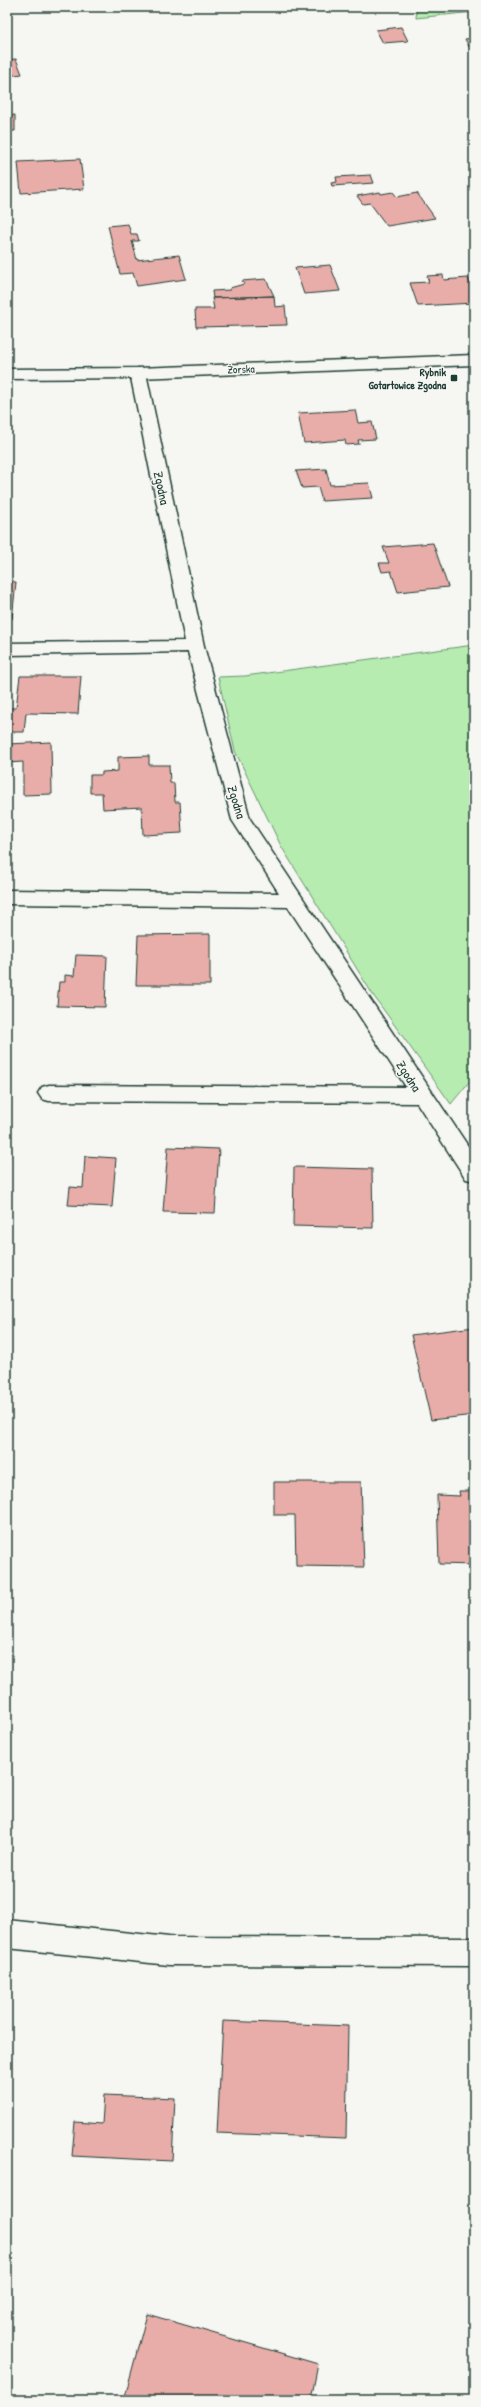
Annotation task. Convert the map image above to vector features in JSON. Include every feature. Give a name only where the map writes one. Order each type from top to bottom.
[{"type":"street","name":"Żorska","points":[[7,374],[138,373],[474,360]]},
{"type":"street","name":"Zgodna","points":[[138,373],[195,646],[241,820],[474,1173]]},
{"type":"street","points":[[7,649],[195,646]]},
{"type":"street","points":[[7,897],[294,900]]},
{"type":"street","points":[[49,1093],[422,1095]]},
{"type":"street","points":[[7,1934],[169,1951],[474,1952]]},
{"type":"green space","points":[[417,7],[474,7],[474,12],[416,18]]},
{"type":"green space","points":[[474,645],[474,1076],[451,1104],[373,995],[281,846],[235,751],[218,677],[245,676]]},
{"type":"building","points":[[401,27],[408,41],[383,43],[376,30]]},
{"type":"building","points":[[474,38],[474,56],[465,39]]},
{"type":"building","points":[[16,59],[22,74],[7,76],[7,60]]},
{"type":"building","points":[[15,115],[15,131],[7,131],[7,116]]},
{"type":"building","points":[[80,159],[84,189],[21,193],[18,162]]},
{"type":"building","points":[[371,175],[374,183],[332,186],[331,183],[337,182],[336,177]]},
{"type":"building","points":[[380,192],[381,194],[393,192],[397,197],[417,193],[435,218],[387,226],[370,203],[363,204],[357,196]]},
{"type":"building","points":[[128,224],[131,234],[137,234],[139,241],[132,241],[137,260],[179,255],[186,279],[137,286],[133,273],[120,274],[108,226]]},
{"type":"building","points":[[330,265],[340,291],[304,294],[295,268]]},
{"type":"building","points":[[443,275],[444,280],[468,278],[474,295],[474,303],[418,306],[410,283],[429,282],[427,276]]},
{"type":"building","points":[[266,279],[274,296],[213,298],[212,291],[230,290],[230,288],[244,284],[242,281]]},
{"type":"building","points":[[274,296],[275,307],[285,306],[287,325],[196,327],[195,309],[214,309],[212,298]]},
{"type":"building","points":[[355,410],[358,423],[372,422],[376,439],[358,440],[359,444],[346,445],[345,440],[304,443],[298,413]]},
{"type":"building","points":[[326,469],[330,485],[369,483],[373,498],[322,501],[318,487],[302,488],[296,471]]},
{"type":"building","points":[[433,543],[448,587],[398,592],[391,571],[382,572],[379,563],[389,563],[383,547]]},
{"type":"building","points":[[7,582],[16,582],[12,619],[7,618]]},
{"type":"building","points":[[20,676],[81,676],[78,714],[26,713],[24,732],[7,732],[7,708],[16,708]]},
{"type":"building","points":[[51,742],[52,794],[23,795],[23,762],[7,763],[7,744]]},
{"type":"building","points":[[149,756],[149,765],[169,765],[170,783],[174,783],[175,802],[180,802],[182,833],[143,835],[142,807],[103,809],[102,793],[90,793],[90,775],[102,775],[102,772],[118,771],[118,757]]},
{"type":"building","points":[[210,934],[210,985],[136,985],[138,935]]},
{"type":"building","points":[[76,955],[107,956],[105,1007],[57,1006],[59,982],[65,982],[65,975],[74,976]]},
{"type":"building","points":[[168,1147],[219,1149],[215,1213],[163,1212]]},
{"type":"building","points":[[7,1149],[11,1149],[7,1181]]},
{"type":"building","points":[[85,1156],[116,1158],[112,1207],[68,1205],[70,1187],[83,1188]]},
{"type":"building","points":[[294,1167],[372,1169],[373,1228],[293,1226]]},
{"type":"building","points":[[474,1327],[474,1415],[431,1420],[411,1335]]},
{"type":"building","points":[[274,1482],[361,1482],[364,1567],[296,1566],[295,1515],[274,1515]]},
{"type":"building","points":[[459,1491],[474,1491],[474,1565],[439,1564],[437,1495],[460,1496]]},
{"type":"building","points":[[223,2021],[348,2026],[346,2138],[217,2133]]},
{"type":"building","points":[[104,2095],[175,2098],[172,2161],[72,2156],[75,2122],[102,2124]]},
{"type":"building","points":[[147,2314],[318,2364],[311,2400],[124,2400]]},
{"type":"place","name":"Rybnik Gotartowice Zgodna","points":[[454,378]]}]
